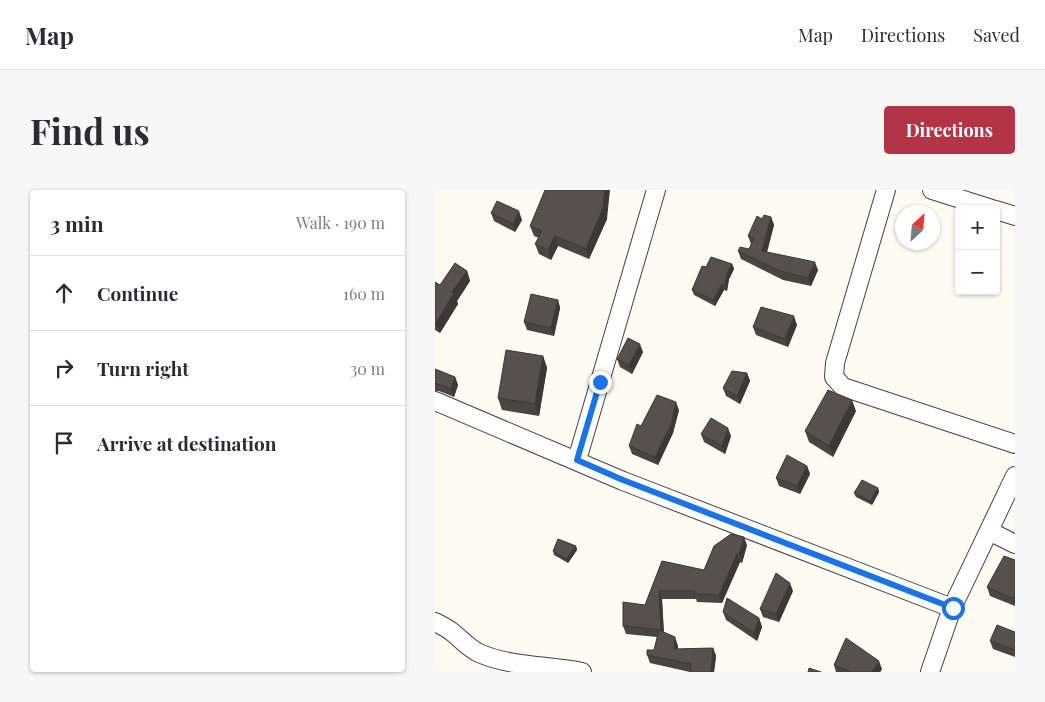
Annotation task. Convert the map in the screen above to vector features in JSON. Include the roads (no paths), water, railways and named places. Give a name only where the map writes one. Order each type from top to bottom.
[{"type":"street","points":[[577,460],[656,190]]},
{"type":"street","points":[[885,190],[835,364],[834,377],[843,387],[1015,444]]},
{"type":"street","points":[[932,190],[979,205]]},
{"type":"street","points":[[1000,211],[1015,216]]},
{"type":"street","points":[[435,401],[633,484],[953,608]]},
{"type":"street","points":[[929,672],[953,608],[1015,476]]},
{"type":"street","points":[[989,531],[1015,544]]},
{"type":"street","points":[[435,622],[453,633],[467,646],[489,657],[508,662],[582,672]]}]
